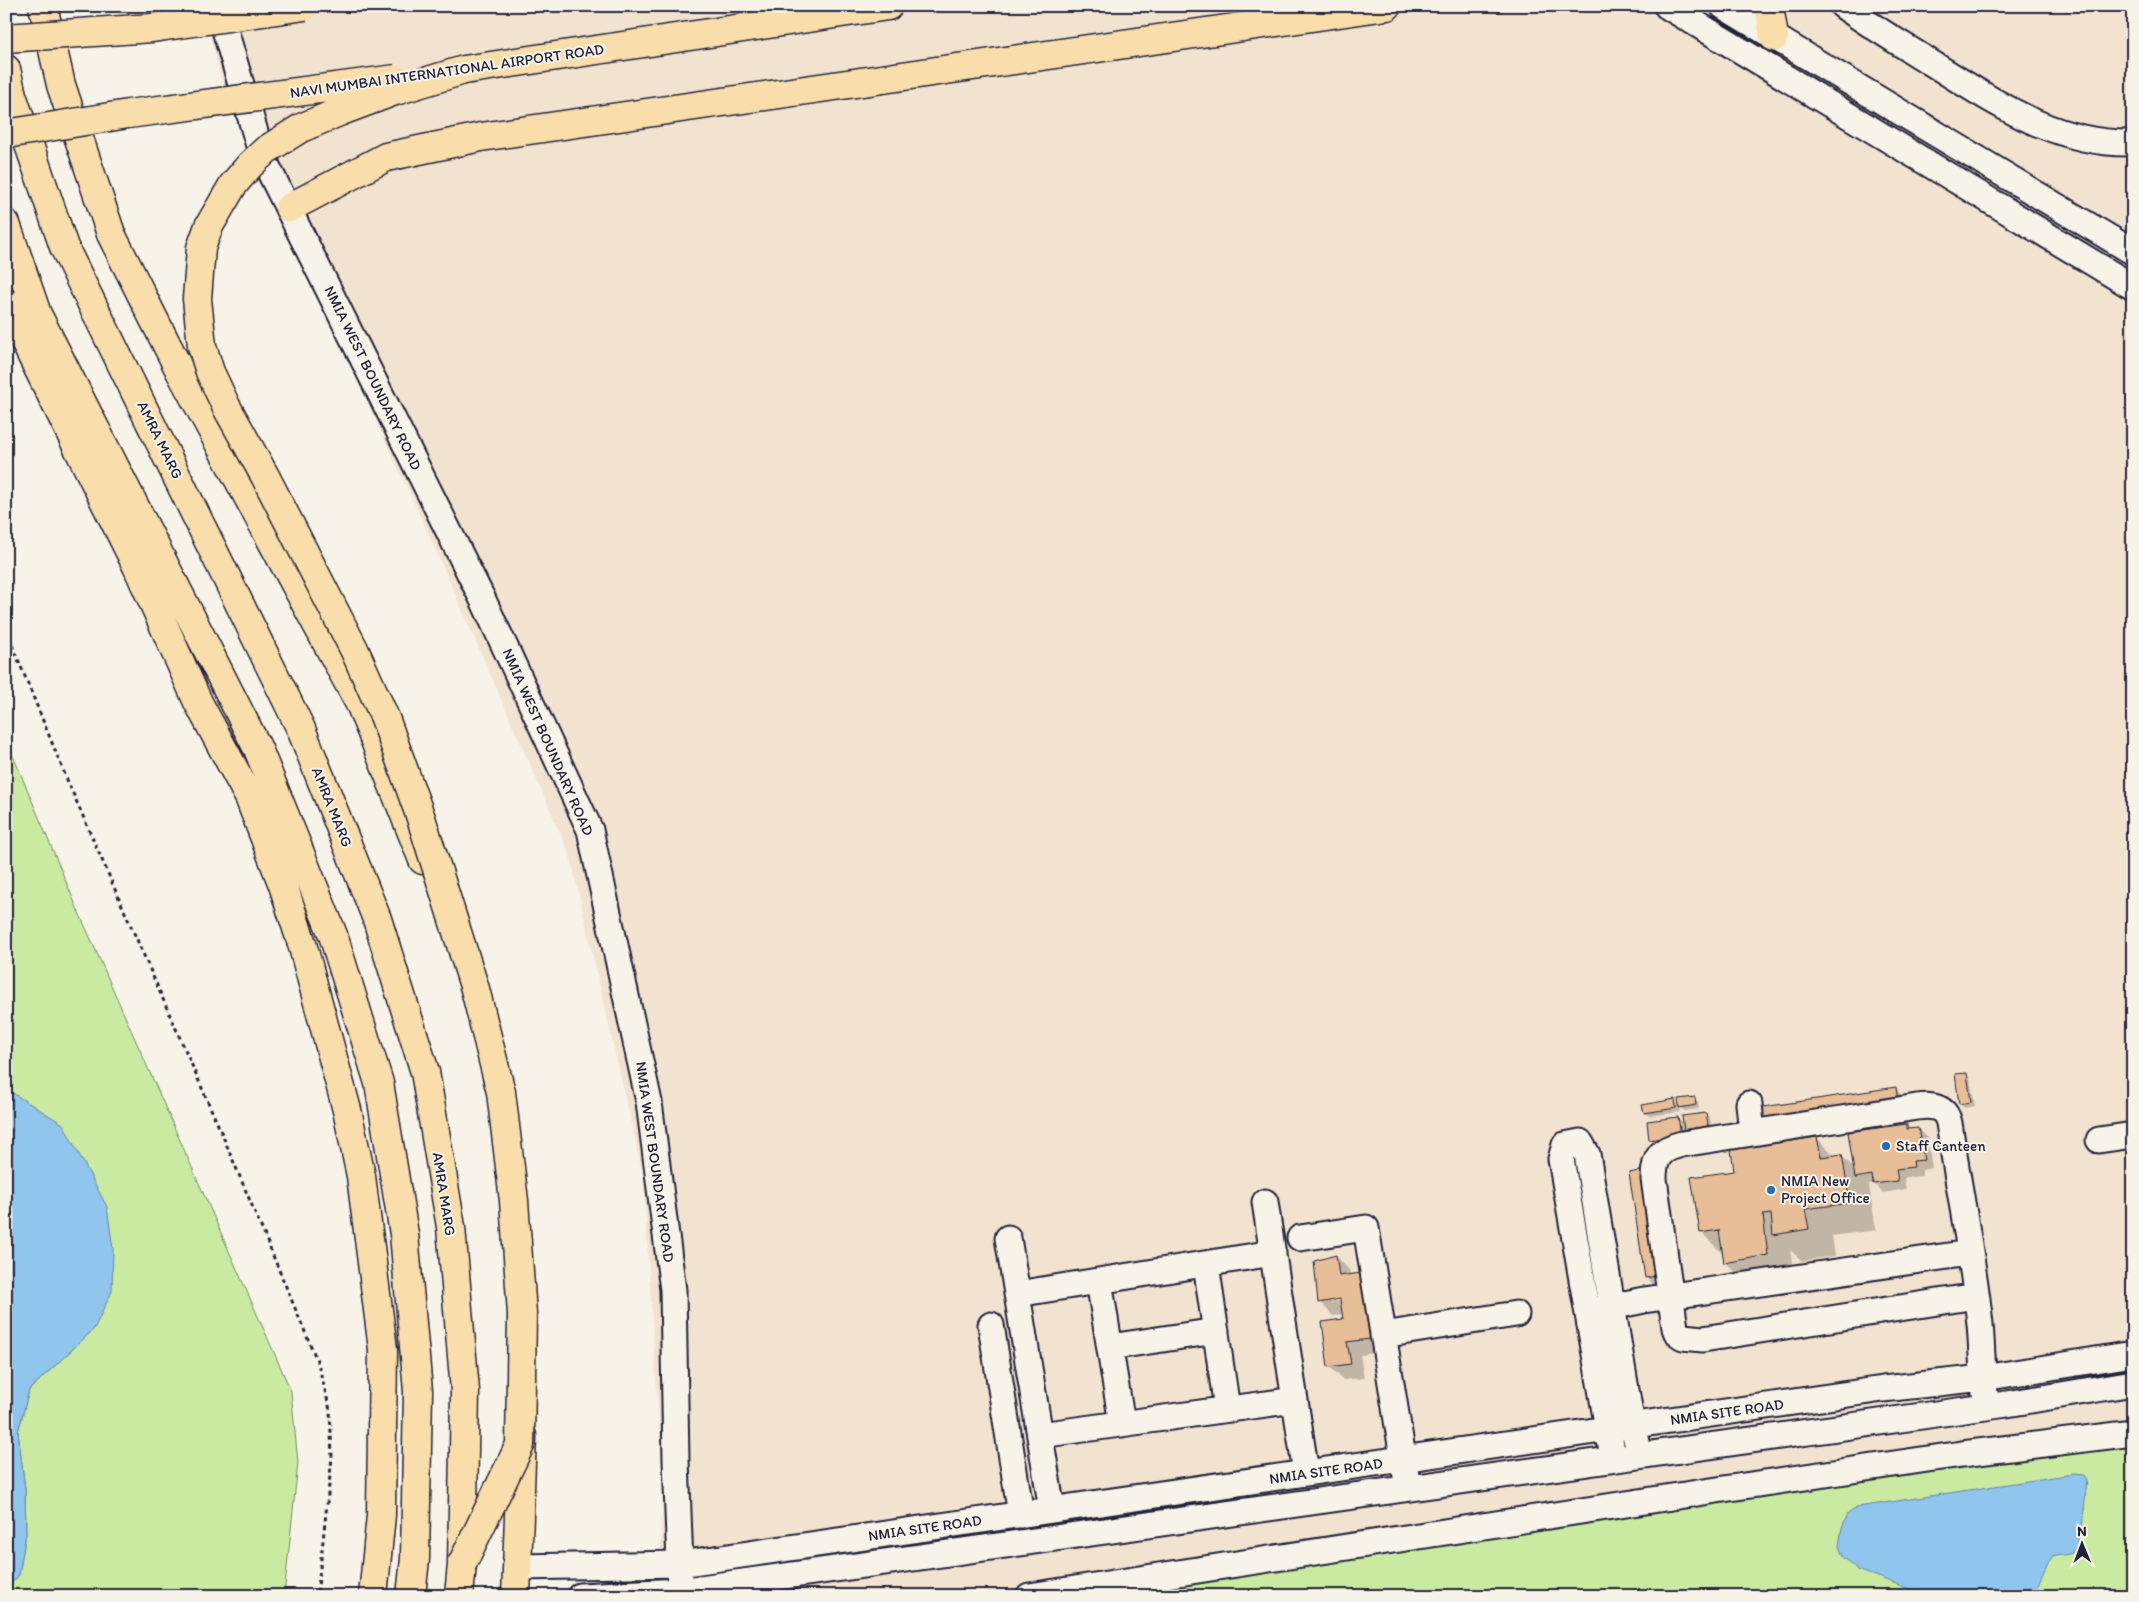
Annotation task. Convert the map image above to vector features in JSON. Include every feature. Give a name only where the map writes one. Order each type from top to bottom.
[{"type":"highway","points":[[42,6],[61,85],[111,234],[180,371],[361,706],[437,894],[510,1113],[522,1452],[516,1596]]},
{"type":"highway","points":[[6,38],[152,28],[305,6]]},
{"type":"highway","name":"NAVI MUMBAI INTERNATIONAL AIRPORT ROAD","points":[[6,134],[128,114],[464,70],[888,6]]},
{"type":"highway","points":[[289,208],[386,156],[481,137],[1387,6]]},
{"type":"highway","points":[[1769,6],[1774,37]]},
{"type":"highway","name":"AMRA MARG","points":[[6,69],[12,94],[64,247],[301,730],[377,919],[425,1072],[450,1227],[465,1391],[462,1564],[459,1596]]},
{"type":"highway","points":[[462,1564],[520,1445],[522,1314],[514,1201],[501,1092],[475,989],[421,818],[385,718],[354,648],[226,406],[210,372],[202,346],[196,299],[201,248],[209,226],[233,186],[250,165],[266,150],[301,128],[339,112],[464,70]]},
{"type":"highway","points":[[6,224],[37,314],[258,749],[333,935],[379,1084],[404,1234],[418,1391],[415,1559],[411,1596]]},
{"type":"highway","points":[[6,297],[37,314]]},
{"type":"highway","points":[[6,304],[137,566],[198,702],[249,797],[283,885],[303,947],[346,1110],[361,1176],[383,1349],[381,1515],[373,1596]]},
{"type":"street","name":"NMIA WEST BOUNDARY ROAD","points":[[218,6],[262,156],[484,602],[590,830],[649,1102],[673,1290],[680,1564],[679,1593]]},
{"type":"street","points":[[1666,6],[2133,287]]},
{"type":"street","points":[[1723,6],[2133,252]]},
{"type":"street","points":[[1843,6],[1956,78],[2016,114],[2043,127],[2096,142],[2133,143]]},
{"type":"street","points":[[1748,1104],[1752,1133]]},
{"type":"street","points":[[1976,1296],[1698,1339],[1687,1338],[1677,1333],[1654,1179],[1654,1168],[1657,1159],[1662,1151],[1671,1147],[1752,1133],[1917,1107],[1934,1106],[1942,1110],[1948,1116],[1976,1296],[1987,1407]]},
{"type":"street","points":[[2099,1140],[2133,1135]]},
{"type":"street","points":[[1614,1459],[1561,1159],[1565,1145],[1580,1142],[1587,1154],[1632,1426],[1641,1455]]},
{"type":"street","points":[[1265,1202],[1306,1473]]},
{"type":"street","points":[[1300,1238],[1366,1228],[1408,1487]]},
{"type":"street","points":[[1008,1238],[1052,1510]]},
{"type":"street","points":[[1588,1312],[1671,1296],[1969,1252]]},
{"type":"street","points":[[1017,1294],[1273,1253]]},
{"type":"street","points":[[1206,1264],[1227,1409]]},
{"type":"street","points":[[1099,1281],[1122,1424]]},
{"type":"street","points":[[1383,1335],[1516,1314]]},
{"type":"street","points":[[991,1326],[1021,1514]]},
{"type":"street","points":[[1110,1347],[1216,1331]]},
{"type":"street","name":"NMIA SITE ROAD","points":[[518,1567],[680,1564],[1883,1389],[1983,1378],[2133,1354]]},
{"type":"street","points":[[580,1596],[679,1593],[1408,1487],[1987,1407],[2133,1383]]},
{"type":"street","points":[[1040,1435],[1295,1400]]},
{"type":"street","points":[[1029,1596],[1759,1484],[1962,1454],[2133,1432]]},
{"type":"path","points":[[6,630],[72,791],[222,1134],[318,1363],[330,1410],[332,1457],[316,1596]]},
{"type":"shaded area","points":[[201,6],[2133,6],[2133,1596],[658,1596],[663,1492],[643,1175],[570,855],[426,529],[229,104]]},
{"type":"green space","points":[[6,739],[77,908],[291,1391],[298,1463],[284,1596],[6,1596],[6,1589],[19,1575],[26,1533],[25,1489],[18,1432],[29,1390],[94,1329],[24,1101],[6,1089]]},
{"type":"green space","points":[[2133,1444],[2133,1596],[1087,1596],[2039,1453]]},
{"type":"water","points":[[6,1089],[63,1124],[107,1207],[113,1249],[112,1291],[94,1329],[29,1390],[18,1432],[25,1489],[26,1533],[19,1575],[6,1589]]},
{"type":"water","points":[[2073,1474],[2084,1475],[2087,1481],[2082,1528],[2078,1545],[2070,1554],[2050,1559],[2034,1596],[1929,1596],[1858,1570],[1843,1557],[1839,1546],[1842,1527],[1848,1514],[1858,1507]]},
{"type":"building","points":[[1967,1073],[1971,1102],[1959,1104],[1955,1074]]},
{"type":"building","points":[[1896,1087],[1898,1103],[1759,1124],[1757,1108]]},
{"type":"building","points":[[1695,1097],[1696,1105],[1679,1108],[1678,1099]]},
{"type":"building","points":[[1675,1099],[1676,1108],[1644,1113],[1642,1105]]},
{"type":"building","points":[[1706,1113],[1708,1126],[1684,1130],[1682,1116]]},
{"type":"building","points":[[1678,1117],[1681,1135],[1649,1140],[1647,1121]]},
{"type":"building","name":"Staff Canteen","points":[[1907,1124],[1907,1129],[1918,1128],[1924,1160],[1913,1161],[1914,1167],[1896,1169],[1898,1181],[1873,1184],[1872,1175],[1855,1178],[1848,1132]]},
{"type":"building","name":"NMIA New Project Office","points":[[1817,1137],[1821,1157],[1842,1154],[1850,1203],[1805,1209],[1809,1229],[1773,1235],[1771,1214],[1763,1215],[1768,1255],[1724,1263],[1719,1230],[1700,1233],[1691,1177],[1734,1171],[1731,1150]]},
{"type":"building","points":[[1644,1170],[1661,1275],[1645,1278],[1629,1173]]},
{"type":"building","points":[[1336,1255],[1339,1276],[1361,1273],[1366,1306],[1369,1306],[1371,1318],[1367,1319],[1370,1339],[1347,1342],[1351,1364],[1328,1367],[1322,1322],[1343,1319],[1340,1299],[1318,1303],[1314,1261]]},
{"type":"place","name":"Staff Canteen","points":[[1886,1146]]},
{"type":"place","name":"NMIA New Project Office","points":[[1771,1190]]}]
